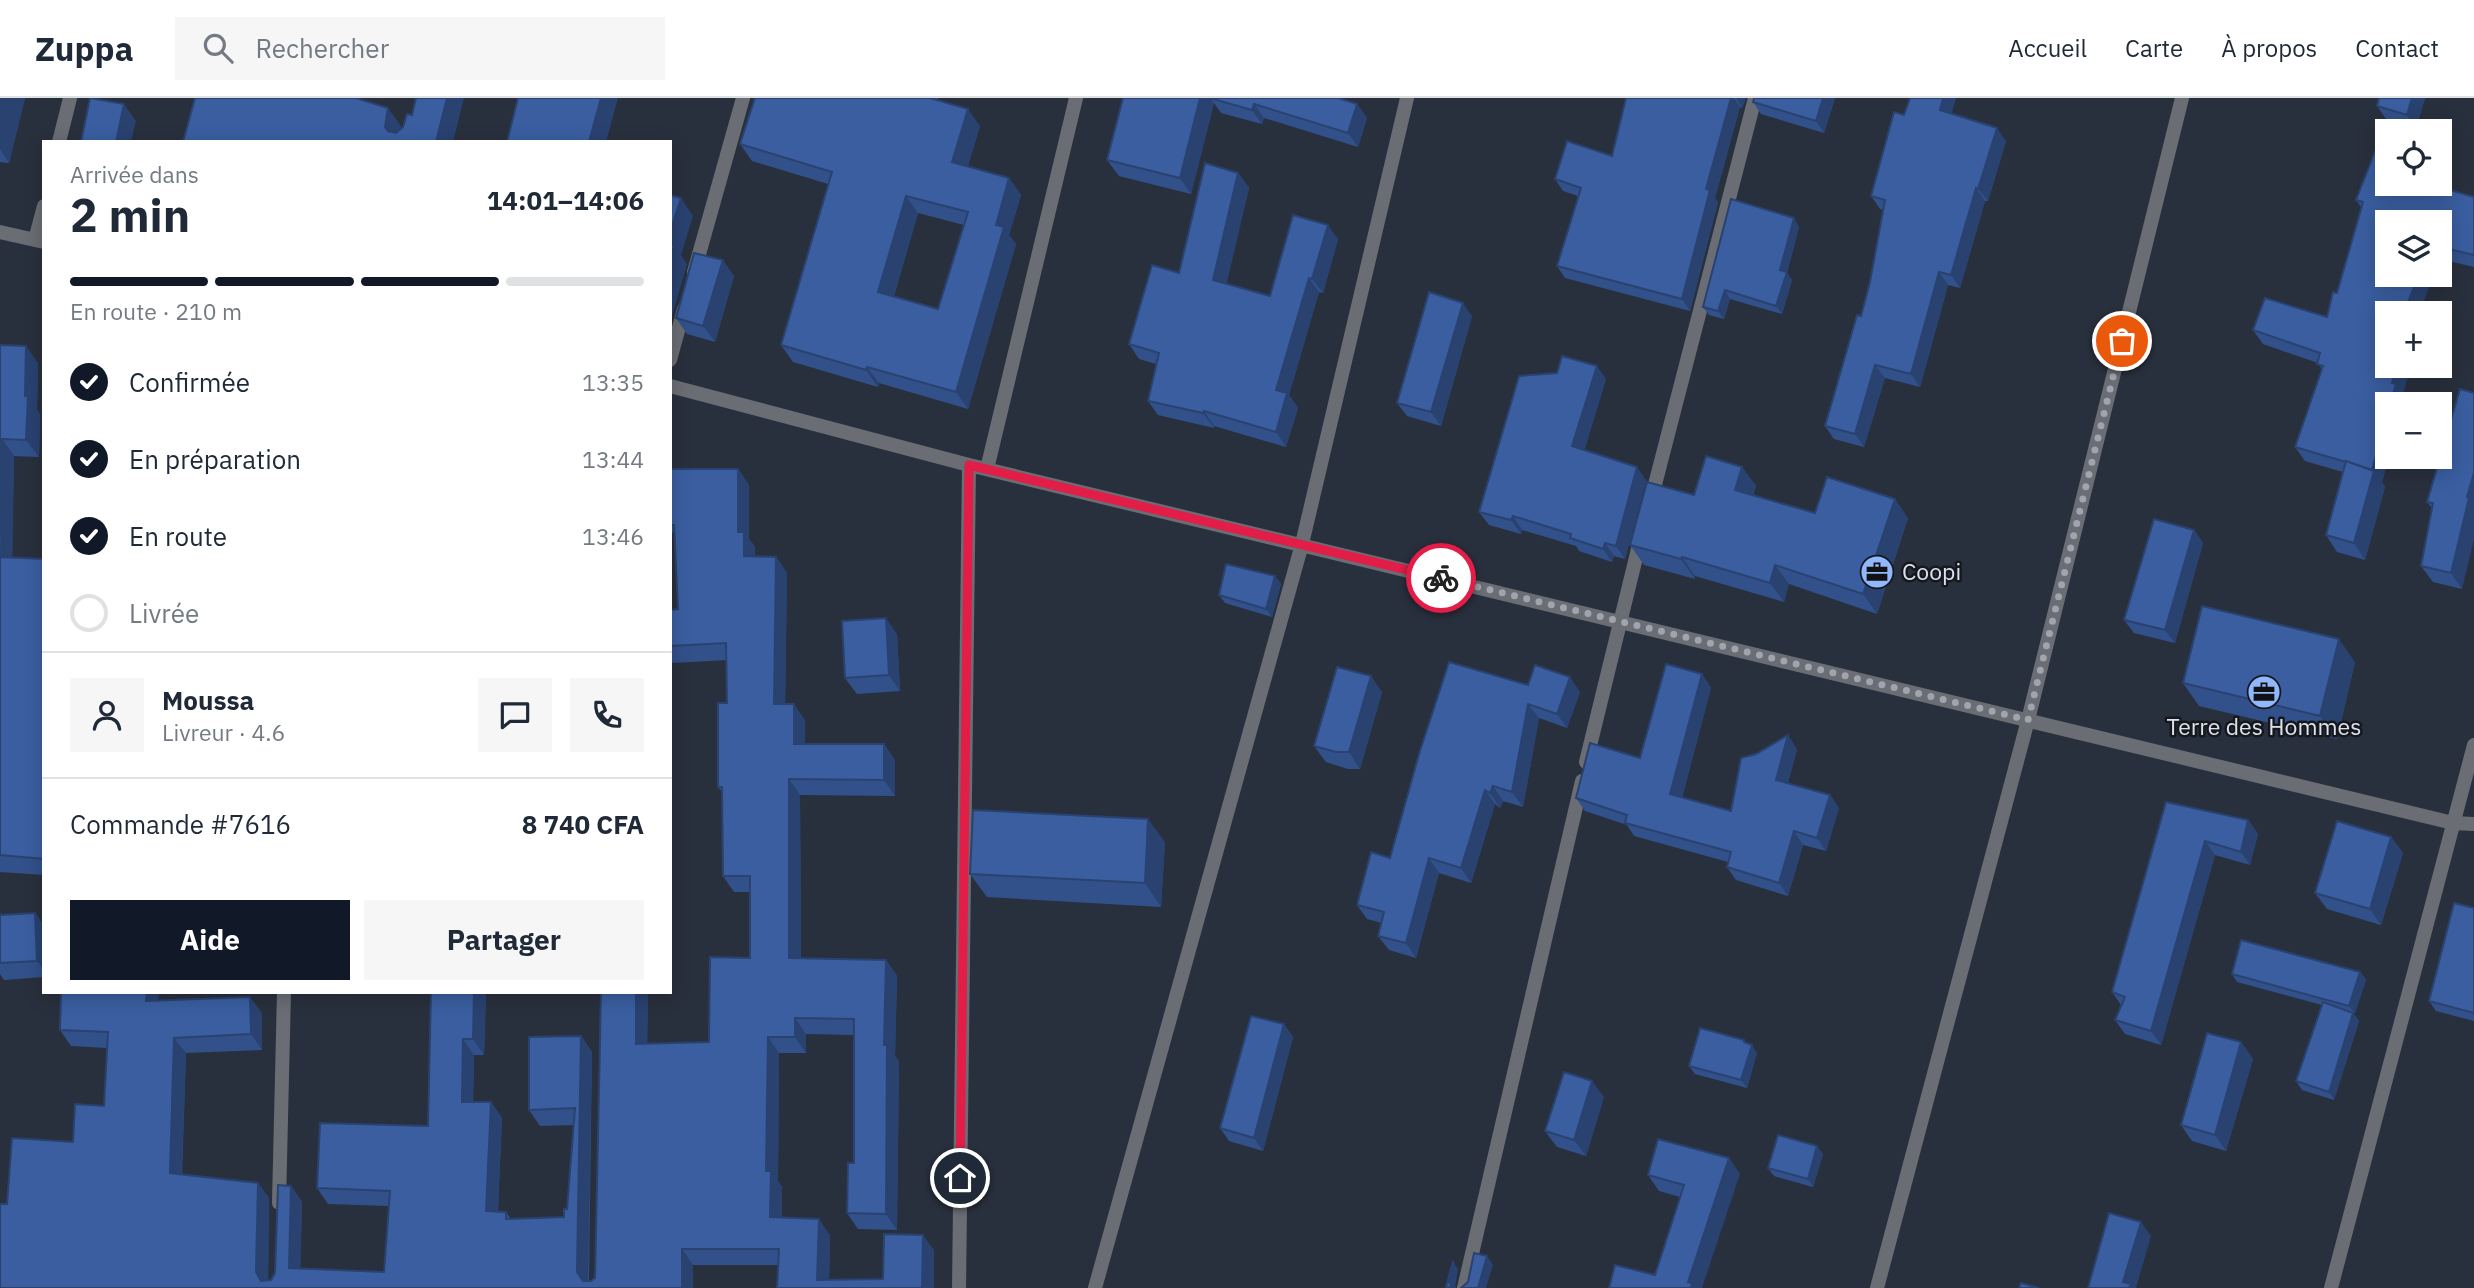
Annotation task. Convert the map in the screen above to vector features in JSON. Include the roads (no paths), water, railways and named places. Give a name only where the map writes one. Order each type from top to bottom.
[{"type":"street","points":[[60,140],[70,98]]},
{"type":"street","points":[[672,353],[743,98]]},
{"type":"street","points":[[987,469],[1076,98]]},
{"type":"street","points":[[1095,1288],[1303,544],[1408,98]]},
{"type":"street","points":[[1464,1288],[1619,622],[1755,98]]},
{"type":"street","points":[[1877,1288],[2028,720],[2182,98]]},
{"type":"street","points":[[0,232],[40,241],[42,224]]},
{"type":"street","points":[[672,387],[969,465],[2453,822],[2474,824]]},
{"type":"street","points":[[959,1288],[969,465]]},
{"type":"street","points":[[2331,1288],[2474,745]]},
{"type":"street","points":[[279,1221],[284,994]]},
{"type":"place","name":"Coopi","points":[[1877,572]]},
{"type":"place","name":"Terre des Hommes","points":[[2264,692]]}]
